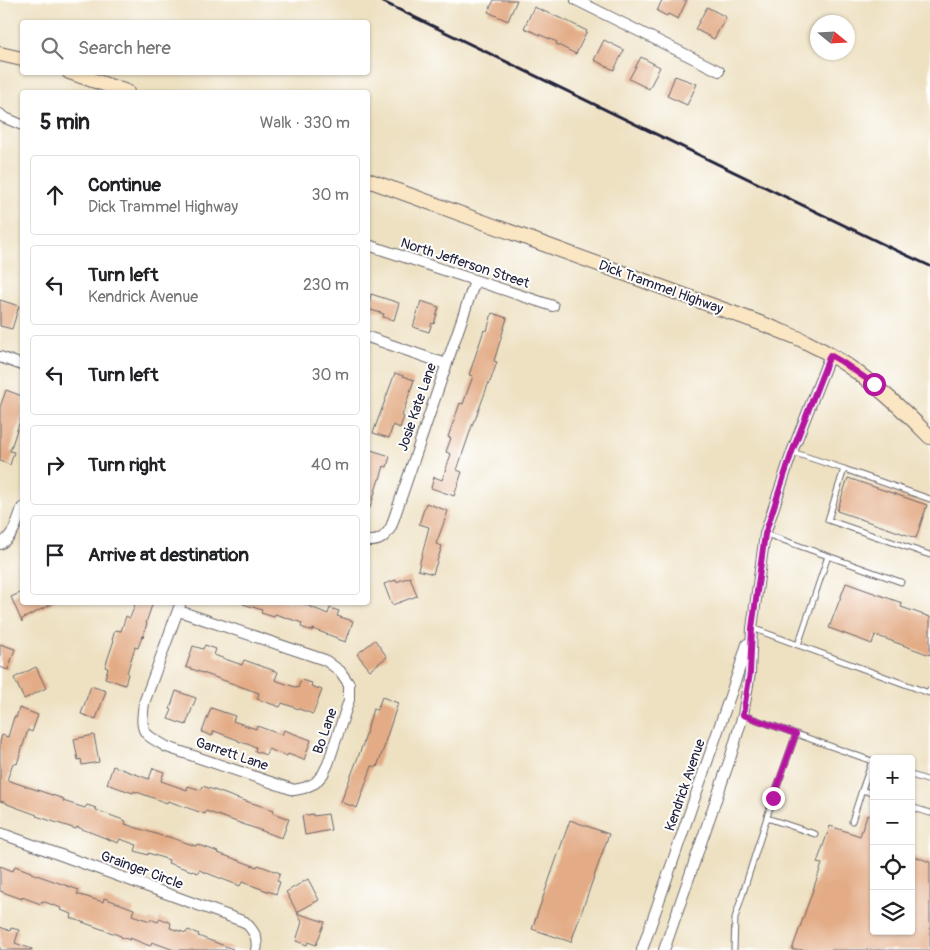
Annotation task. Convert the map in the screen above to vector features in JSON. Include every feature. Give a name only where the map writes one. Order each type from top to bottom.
[{"type":"main road","points":[[0,54],[20,59]]},
{"type":"main road","points":[[78,75],[120,90]]},
{"type":"main road","name":"Dick Trammel Highway","points":[[370,181],[771,327],[807,342],[842,362],[874,384],[904,410],[930,437]]},
{"type":"street","points":[[576,0],[719,71]]},
{"type":"street","points":[[0,114],[20,124]]},
{"type":"street","name":"North Jefferson Street","points":[[370,246],[553,306]]},
{"type":"street","name":"Josie Kate Lane","points":[[370,540],[382,539],[391,527],[475,281]]},
{"type":"street","points":[[370,338],[446,364]]},
{"type":"street","name":"Kendrick Avenue","points":[[664,950],[730,759],[743,715],[750,673],[752,628],[765,534],[792,452],[830,355]]},
{"type":"street","points":[[0,358],[20,364]]},
{"type":"street","points":[[0,544],[9,537],[15,528],[20,514]]},
{"type":"street","name":"Bo Lane","points":[[180,607],[325,660],[340,671],[349,684],[350,700],[331,756],[323,774],[315,782]]},
{"type":"street","name":"Garrett Lane","points":[[180,607],[144,704],[142,721],[144,730],[149,737],[168,747],[294,790],[304,788],[315,782]]},
{"type":"street","name":"Kendrick Avenue","points":[[644,949],[752,628]]},
{"type":"street","name":"Grainger Circle","points":[[0,833],[245,922],[255,934],[256,950]]},
{"type":"lane","points":[[792,452],[930,499]]},
{"type":"lane","points":[[844,469],[828,520],[930,555]]},
{"type":"lane","points":[[765,534],[901,582]]},
{"type":"lane","points":[[798,645],[828,556]]},
{"type":"lane","points":[[752,628],[929,693],[930,689]]},
{"type":"lane","points":[[743,715],[870,760]]},
{"type":"lane","points":[[734,950],[735,918],[796,734]]},
{"type":"lane","points":[[852,821],[870,769]]},
{"type":"lane","points":[[915,776],[930,781]]},
{"type":"lane","points":[[862,790],[870,793]]},
{"type":"lane","points":[[915,808],[930,814]]},
{"type":"lane","points":[[767,818],[815,834]]},
{"type":"building","points":[[494,0],[517,0],[508,21],[488,12]]},
{"type":"building","points":[[662,0],[687,0],[678,19],[657,11]]},
{"type":"building","points":[[534,7],[587,31],[576,54],[556,44],[557,42],[524,28]]},
{"type":"building","points":[[707,7],[726,17],[714,39],[695,29]]},
{"type":"building","points":[[604,40],[624,50],[614,70],[594,60]]},
{"type":"building","points":[[641,57],[660,67],[649,89],[629,79]]},
{"type":"building","points":[[675,76],[697,84],[687,105],[667,96]]},
{"type":"building","points":[[371,294],[399,303],[394,320],[383,317],[384,314],[370,310]]},
{"type":"building","points":[[0,300],[19,306],[12,329],[0,326]]},
{"type":"building","points":[[421,301],[439,307],[434,324],[432,323],[429,332],[413,327]]},
{"type":"building","points":[[492,313],[507,318],[494,361],[497,362],[457,470],[462,472],[454,496],[431,488],[434,477],[442,480],[451,454],[446,452],[451,438],[448,437],[460,403],[463,404],[473,376],[469,375],[484,330],[487,331]]},
{"type":"building","points":[[395,373],[414,380],[400,428],[393,425],[389,438],[373,433]]},
{"type":"building","points":[[6,390],[20,395],[20,421],[10,451],[14,452],[10,465],[0,461],[0,407]]},
{"type":"building","points":[[371,450],[390,456],[387,467],[384,466],[379,479],[370,508]]},
{"type":"building","points":[[848,478],[927,505],[916,538],[837,511]]},
{"type":"building","points":[[426,503],[448,511],[436,544],[442,546],[433,574],[418,570],[429,527],[419,524]]},
{"type":"building","points":[[410,577],[417,596],[392,605],[384,584]]},
{"type":"building","points":[[846,583],[902,603],[901,607],[930,617],[930,655],[875,635],[872,644],[829,628]]},
{"type":"building","points":[[20,593],[20,605],[50,605],[22,619],[22,622],[11,597]]},
{"type":"building","points":[[135,605],[152,605],[143,637],[138,648],[135,647],[125,685],[105,678],[108,668],[105,667],[114,640],[112,640],[115,630],[121,631],[126,616],[130,618]]},
{"type":"building","points":[[246,605],[306,605],[328,614],[330,608],[339,611],[337,616],[353,621],[346,642],[313,629],[312,631],[301,627],[302,623],[275,614],[274,617],[261,613],[262,610]]},
{"type":"building","points":[[375,640],[387,657],[370,670],[357,654]]},
{"type":"building","points":[[0,644],[15,649],[8,670],[0,667]]},
{"type":"building","points":[[205,645],[216,649],[214,655],[242,665],[244,660],[278,672],[275,680],[298,688],[301,680],[312,683],[311,686],[322,690],[313,714],[282,703],[280,707],[257,699],[259,693],[186,667],[193,646],[203,649]]},
{"type":"building","points":[[36,667],[46,688],[24,699],[14,678]]},
{"type":"building","points":[[91,686],[106,691],[96,719],[81,714]]},
{"type":"building","points":[[176,691],[196,698],[186,725],[168,719]]},
{"type":"building","points":[[382,697],[398,703],[377,767],[372,766],[357,808],[341,802],[363,744],[373,709],[377,710]]},
{"type":"building","points":[[19,708],[38,715],[32,732],[28,730],[17,764],[13,763],[7,780],[85,808],[87,805],[96,808],[96,810],[126,821],[125,824],[196,846],[197,844],[257,867],[258,865],[280,873],[277,881],[280,882],[276,894],[242,882],[240,886],[199,870],[198,873],[168,863],[169,860],[135,851],[137,845],[120,839],[118,843],[77,827],[76,829],[36,816],[0,801],[0,742],[2,735],[8,737]]},
{"type":"building","points":[[211,708],[235,716],[233,721],[256,729],[257,726],[282,735],[284,730],[311,740],[304,760],[268,749],[266,755],[255,751],[256,747],[214,731],[212,736],[202,732]]},
{"type":"building","points":[[94,735],[99,762],[82,765],[81,759],[78,760],[74,739]]},
{"type":"building","points":[[113,766],[149,779],[153,768],[164,772],[161,781],[187,790],[188,786],[201,790],[203,786],[274,810],[273,813],[289,819],[282,838],[206,811],[205,814],[168,801],[167,803],[107,784]]},
{"type":"building","points":[[313,814],[313,816],[328,814],[331,830],[305,835],[302,816]]},
{"type":"building","points":[[867,815],[870,816],[870,935],[915,935],[915,856],[930,862],[930,950],[792,950],[822,864],[817,863],[830,826],[860,836]]},
{"type":"building","points":[[570,820],[609,834],[571,942],[532,929]]},
{"type":"building","points":[[0,866],[13,871],[15,866],[79,890],[77,894],[103,902],[104,898],[134,909],[132,915],[150,921],[150,919],[158,922],[160,918],[171,923],[170,928],[186,933],[188,930],[233,950],[174,950],[152,942],[150,946],[130,938],[130,940],[121,937],[71,918],[72,914],[60,910],[61,908],[42,901],[41,904],[22,897],[22,899],[0,891]]},
{"type":"building","points":[[308,879],[319,900],[297,912],[286,892]]},
{"type":"building","points":[[297,913],[325,922],[316,945],[308,942],[307,945],[296,941],[302,922]]},
{"type":"building","points":[[0,927],[10,931],[11,928],[19,930],[15,943],[32,950],[0,950]]},
{"type":"railway","points":[[379,0],[930,266]]},
{"type":"route","points":[[773,798],[796,734],[743,715],[750,673],[752,628],[765,534],[792,452],[830,355],[874,384]]}]
